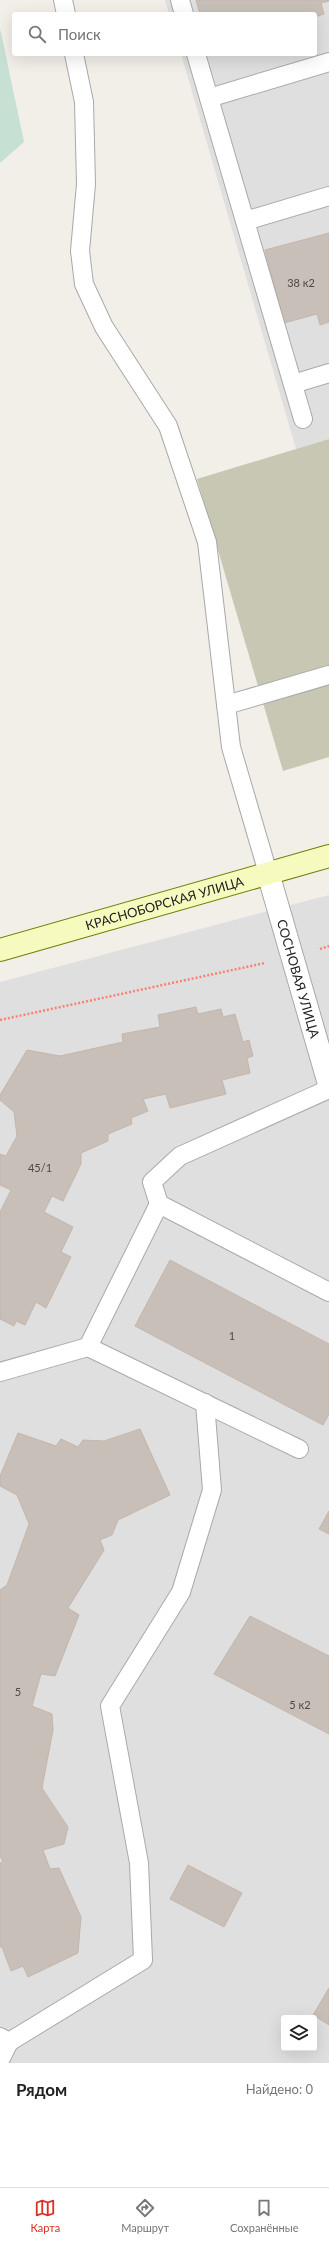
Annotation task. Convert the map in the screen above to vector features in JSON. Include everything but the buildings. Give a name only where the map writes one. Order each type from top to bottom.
[{"type":"street","name":"КРАСНОБОРСКАЯ УЛИЦА","points":[[0,950],[329,856]]},
{"type":"street","name":"СОСНОВАЯ УЛИЦА","points":[[268,873],[329,1084]]},
{"type":"lane","points":[[64,0],[66,12]]},
{"type":"lane","points":[[180,0],[183,12]]},
{"type":"lane","points":[[74,56],[84,102],[86,184],[80,251],[84,284],[104,327],[168,426],[207,542],[231,747],[268,873]]},
{"type":"lane","points":[[197,56],[303,418]]},
{"type":"lane","points":[[209,98],[329,62]]},
{"type":"lane","points":[[245,220],[329,196]]},
{"type":"lane","points":[[293,384],[329,373]]},
{"type":"lane","points":[[226,706],[329,675]]},
{"type":"lane","points":[[88,1347],[159,1204],[152,1182],[180,1156],[329,1088]]},
{"type":"lane","points":[[159,1204],[329,1292]]},
{"type":"lane","points":[[0,1372],[88,1347],[299,1449]]},
{"type":"lane","points":[[0,2060],[4,2039],[143,1960],[139,1863],[110,1706],[181,1592],[212,1490],[205,1403]]},
{"type":"path","points":[[0,1020],[293,957],[329,946]]},
{"type":"shaded area","points":[[165,0],[329,0],[329,439],[296,449],[182,56],[317,56],[317,12],[168,12]]},
{"type":"shaded area","points":[[0,28],[24,142],[0,163]]},
{"type":"shaded area","points":[[329,439],[329,757],[283,771],[197,479]]},
{"type":"shaded area","points":[[329,895],[329,2063],[0,2063],[0,982]]}]
